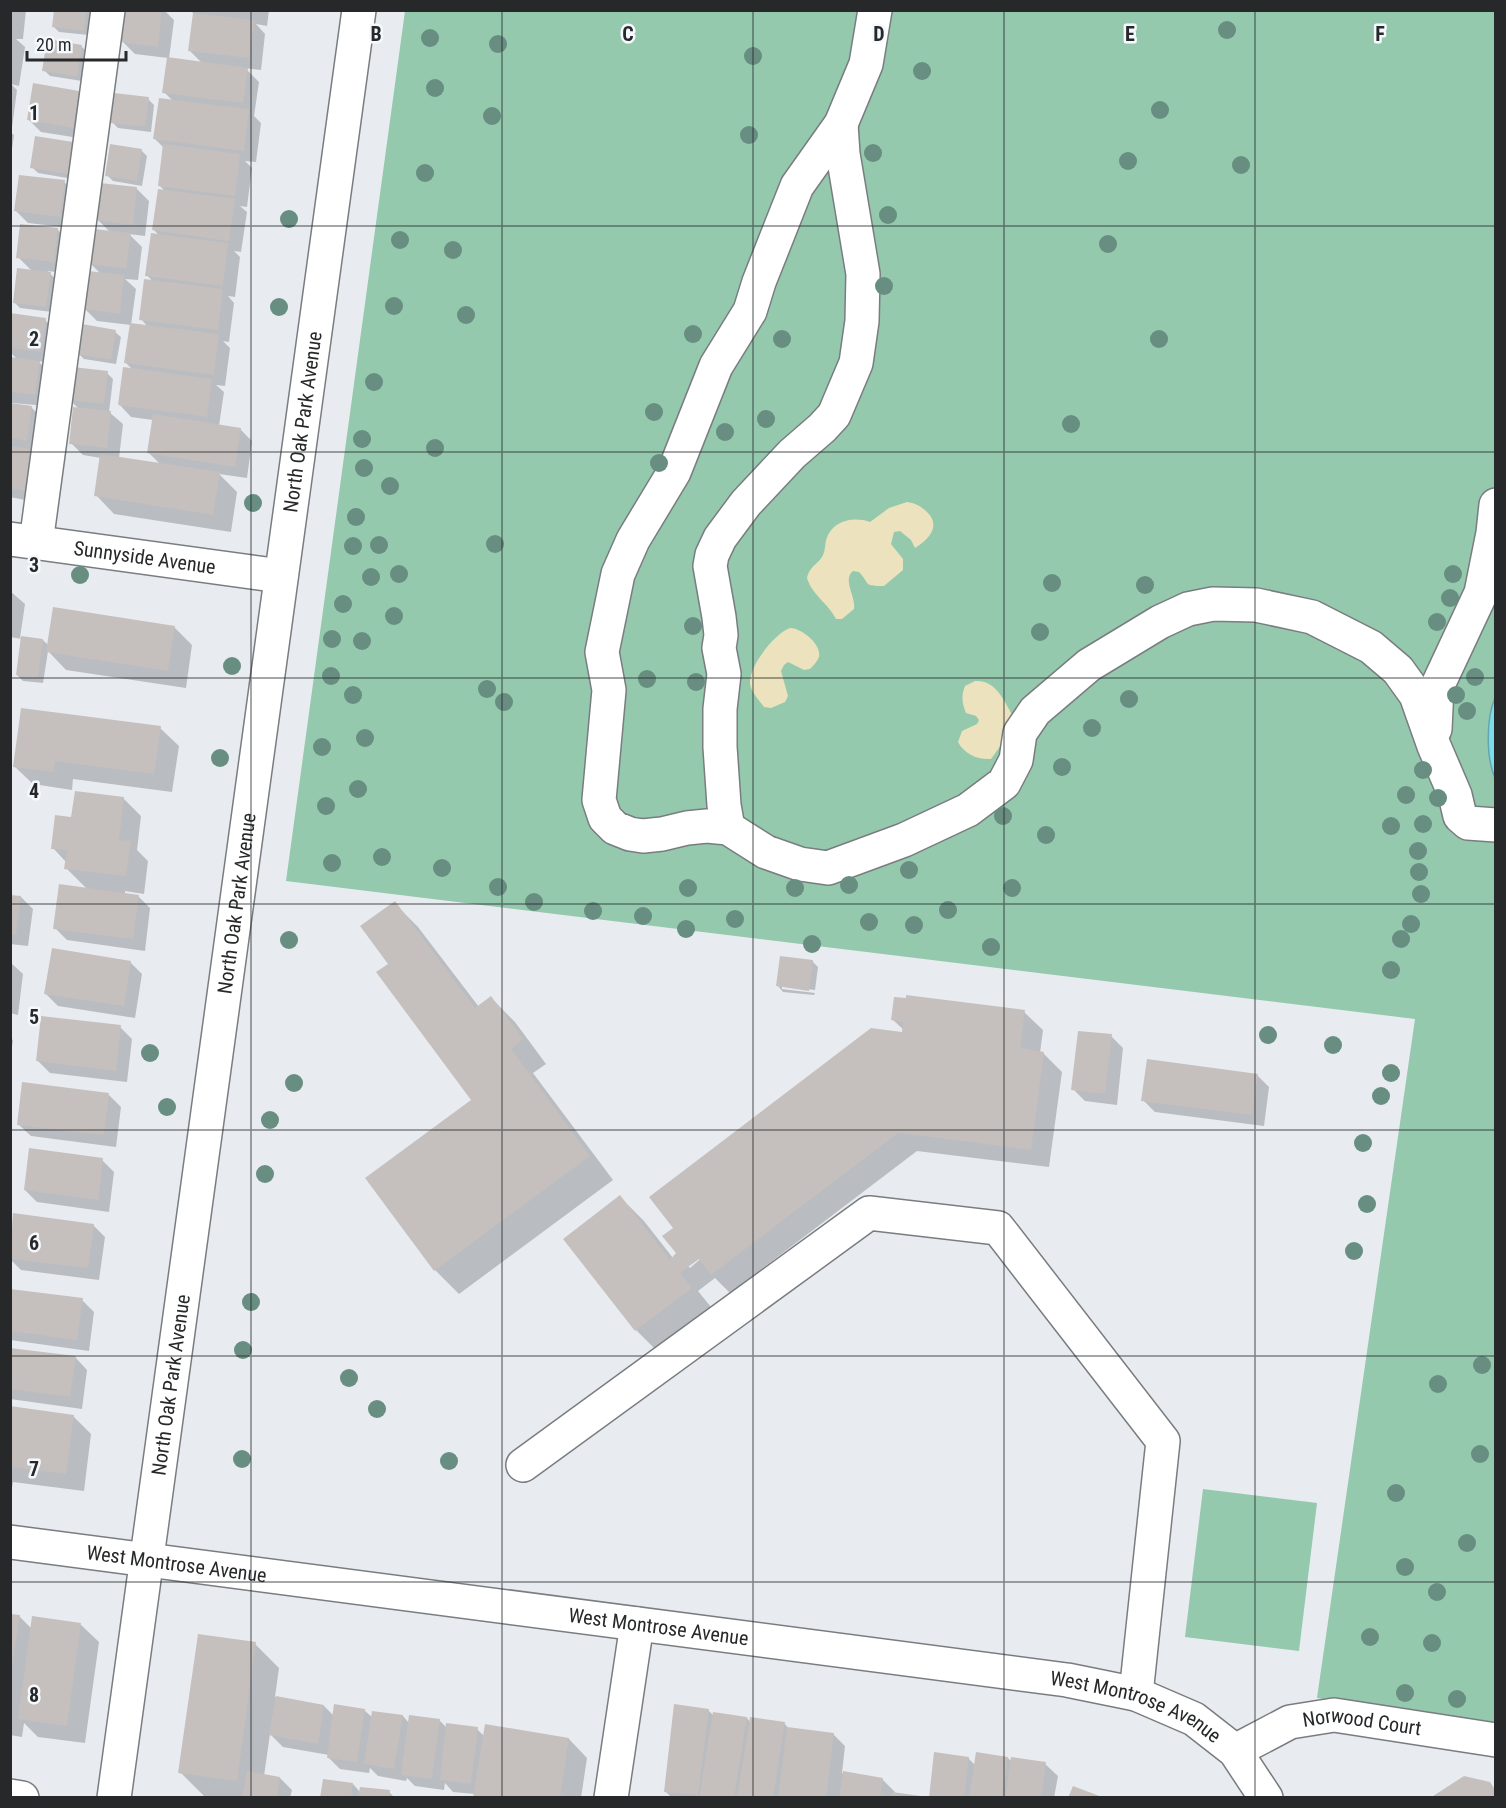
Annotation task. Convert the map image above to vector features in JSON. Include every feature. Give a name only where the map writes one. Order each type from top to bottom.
[{"type":"street","points":[[23,541],[108,10]]},
{"type":"street","name":"North Oak Park Avenue","points":[[114,1797],[358,10]]},
{"type":"street","points":[[875,10],[866,64],[842,124],[797,186],[750,311],[716,366],[674,472],[629,549],[618,574],[602,652],[609,690],[599,800],[605,818],[615,828],[643,836],[707,826],[728,828],[766,852],[800,864],[828,868],[904,840],[968,810],[1004,783],[1016,760],[1020,733],[1035,711],[1089,665],[1160,622],[1188,609],[1213,604],[1256,605],[1312,617],[1371,647],[1398,670],[1416,695],[1455,795],[1460,816],[1468,823],[1496,825]]},
{"type":"street","points":[[728,828],[724,806],[720,747],[720,710],[724,674],[719,648],[721,635],[719,617],[710,566],[712,555],[720,538],[746,503],[792,454],[834,415],[856,363],[862,321],[863,274],[843,154],[842,124]]},
{"type":"street","points":[[1434,746],[1437,687],[1481,593],[1496,505]]},
{"type":"street","name":"Sunnyside Avenue","points":[[23,541],[281,576]]},
{"type":"street","points":[[523,1465],[869,1213],[998,1227],[1162,1441],[1136,1694]]},
{"type":"street","name":"West Montrose Avenue","points":[[10,1542],[1067,1680],[1136,1694],[1194,1719],[1235,1751],[1266,1797]]},
{"type":"street","points":[[611,1797],[637,1624]]},
{"type":"street","name":"Norwood Court","points":[[1235,1751],[1290,1722],[1334,1715],[1496,1740]]},
{"type":"street","points":[[10,1796],[22,1797]]},
{"type":"green space","points":[[405,11],[1495,11],[1495,1722],[1317,1698],[1415,1019],[286,881]]},
{"type":"green space","points":[[1203,1489],[1317,1503],[1299,1651],[1185,1637]]},
{"type":"sand","points":[[907,502],[919,506],[932,518],[931,533],[915,548],[911,540],[900,531],[894,532],[891,544],[903,559],[903,570],[884,586],[870,585],[859,572],[853,571],[849,584],[854,609],[842,619],[836,619],[809,584],[807,578],[810,570],[823,555],[829,534],[838,524],[850,520],[870,522],[889,508]]},
{"type":"sand","points":[[790,628],[800,631],[814,642],[819,657],[810,669],[804,670],[788,662],[784,665],[781,671],[788,696],[785,702],[771,708],[764,707],[751,688],[751,674],[771,642]]},
{"type":"sand","points":[[975,681],[994,687],[1013,716],[1007,744],[1001,745],[991,759],[972,755],[958,742],[962,731],[977,724],[979,720],[976,716],[966,713],[962,700],[965,686]]},
{"type":"water","points":[[1495,698],[1495,778],[1490,760],[1488,738],[1490,716]]},
{"type":"building","points":[[54,10],[86,10],[84,31],[52,27]]},
{"type":"building","points":[[125,10],[162,10],[158,47],[121,42]]},
{"type":"building","points":[[193,13],[254,20],[249,58],[188,51]]},
{"type":"building","points":[[47,39],[82,45],[77,76],[42,71]]},
{"type":"building","points":[[167,57],[248,68],[243,103],[162,93]]},
{"type":"building","points":[[33,83],[79,91],[73,128],[27,120]]},
{"type":"building","points":[[114,93],[149,97],[145,127],[110,123]]},
{"type":"building","points":[[159,98],[249,109],[244,151],[153,139]]},
{"type":"building","points":[[35,136],[73,142],[68,174],[30,168]]},
{"type":"building","points":[[110,144],[142,149],[137,181],[105,176]]},
{"type":"building","points":[[163,144],[240,154],[235,196],[158,186]]},
{"type":"building","points":[[19,175],[65,180],[60,217],[14,211]]},
{"type":"building","points":[[100,183],[137,187],[133,225],[96,220]]},
{"type":"building","points":[[158,189],[235,199],[229,241],[152,230]]},
{"type":"building","points":[[20,224],[58,228],[54,262],[16,258]]},
{"type":"building","points":[[94,229],[131,233],[126,269],[90,264]]},
{"type":"building","points":[[151,233],[228,243],[223,286],[145,276]]},
{"type":"building","points":[[17,268],[51,272],[46,307],[13,303]]},
{"type":"building","points":[[88,271],[124,275],[120,314],[83,309]]},
{"type":"building","points":[[144,279],[223,289],[218,330],[139,320]]},
{"type":"building","points":[[10,313],[46,318],[41,352],[10,348]]},
{"type":"building","points":[[130,323],[219,334],[214,375],[124,363]]},
{"type":"building","points":[[82,324],[116,330],[111,360],[77,354]]},
{"type":"building","points":[[10,357],[40,361],[35,395],[10,392]]},
{"type":"building","points":[[73,367],[108,371],[104,404],[69,400]]},
{"type":"building","points":[[123,367],[212,379],[207,417],[118,405]]},
{"type":"building","points":[[10,403],[32,406],[27,441],[10,438]]},
{"type":"building","points":[[73,407],[111,411],[107,448],[69,444]]},
{"type":"building","points":[[153,414],[241,428],[235,467],[147,453]]},
{"type":"building","points":[[10,446],[31,449],[24,491],[10,488]]},
{"type":"building","points":[[100,454],[220,472],[213,515],[94,496]]},
{"type":"building","points":[[53,607],[175,626],[168,671],[46,652]]},
{"type":"building","points":[[21,636],[43,639],[38,678],[16,675]]},
{"type":"building","points":[[21,708],[161,726],[154,774],[55,761],[54,772],[13,767]]},
{"type":"building","points":[[75,791],[124,797],[119,840],[131,841],[126,876],[64,869],[67,850],[51,849],[55,815],[71,817]]},
{"type":"building","points":[[59,884],[139,895],[133,939],[53,929]]},
{"type":"building","points":[[10,895],[21,896],[16,935],[10,934]]},
{"type":"building","points":[[395,901],[475,1008],[491,996],[523,1039],[511,1049],[590,1156],[434,1271],[365,1178],[471,1100],[376,972],[388,964],[360,926]]},
{"type":"building","points":[[52,948],[131,961],[124,1006],[44,994]]},
{"type":"building","points":[[780,956],[813,960],[809,991],[776,986]]},
{"type":"building","points":[[906,995],[1025,1010],[1020,1048],[1044,1052],[1031,1150],[898,1133],[711,1275],[699,1259],[680,1273],[692,1288],[635,1331],[563,1239],[620,1195],[670,1260],[676,1253],[662,1236],[673,1228],[649,1197],[871,1028],[902,1032],[903,1022],[891,1020],[894,997],[906,998]]},
{"type":"building","points":[[41,1016],[121,1025],[116,1071],[36,1061]]},
{"type":"building","points":[[1078,1031],[1112,1034],[1105,1094],[1071,1090]]},
{"type":"building","points":[[1147,1059],[1258,1074],[1252,1115],[1141,1101]]},
{"type":"building","points":[[22,1082],[109,1093],[104,1135],[17,1125]]},
{"type":"building","points":[[29,1148],[103,1158],[98,1200],[24,1190]]},
{"type":"building","points":[[13,1213],[94,1224],[88,1268],[10,1259]]},
{"type":"building","points":[[10,1289],[83,1298],[77,1340],[10,1331]]},
{"type":"building","points":[[10,1348],[76,1356],[70,1397],[10,1389]]},
{"type":"building","points":[[10,1406],[74,1415],[66,1474],[10,1467]]},
{"type":"building","points":[[10,1614],[20,1615],[12,1666],[10,1666]]},
{"type":"building","points":[[32,1616],[81,1623],[67,1726],[18,1719]]},
{"type":"building","points":[[198,1634],[256,1642],[237,1781],[178,1773]]},
{"type":"building","points":[[276,1696],[324,1705],[318,1744],[269,1735]]},
{"type":"building","points":[[334,1704],[365,1709],[357,1762],[327,1758]]},
{"type":"building","points":[[674,1704],[709,1709],[698,1795],[664,1792]]},
{"type":"building","points":[[372,1711],[403,1715],[394,1769],[364,1764]]},
{"type":"building","points":[[713,1712],[747,1717],[734,1798],[699,1798]]},
{"type":"building","points":[[409,1715],[440,1719],[432,1779],[401,1775]]},
{"type":"building","points":[[750,1717],[785,1722],[773,1798],[737,1798]]},
{"type":"building","points":[[446,1723],[478,1727],[471,1784],[440,1780]]},
{"type":"building","points":[[485,1724],[569,1738],[560,1798],[473,1798]]},
{"type":"building","points":[[787,1727],[834,1733],[826,1798],[778,1798]]},
{"type":"building","points":[[934,1752],[969,1757],[964,1798],[929,1798]]},
{"type":"building","points":[[976,1752],[1008,1757],[1002,1798],[969,1798]]},
{"type":"building","points":[[1011,1757],[1046,1762],[1041,1798],[1005,1798]]},
{"type":"building","points":[[247,1771],[280,1777],[277,1798],[242,1798]]},
{"type":"building","points":[[843,1771],[883,1778],[880,1798],[839,1798]]},
{"type":"building","points":[[1464,1776],[1490,1782],[1496,1791],[1496,1798],[1430,1798]]},
{"type":"building","points":[[323,1779],[353,1783],[351,1798],[320,1798]]},
{"type":"building","points":[[1073,1786],[1102,1797],[1102,1798],[1068,1798]]},
{"type":"building","points":[[360,1787],[390,1790],[389,1798],[358,1798]]},
{"type":"building","points":[[892,1792],[921,1796],[921,1798],[891,1798]]}]
